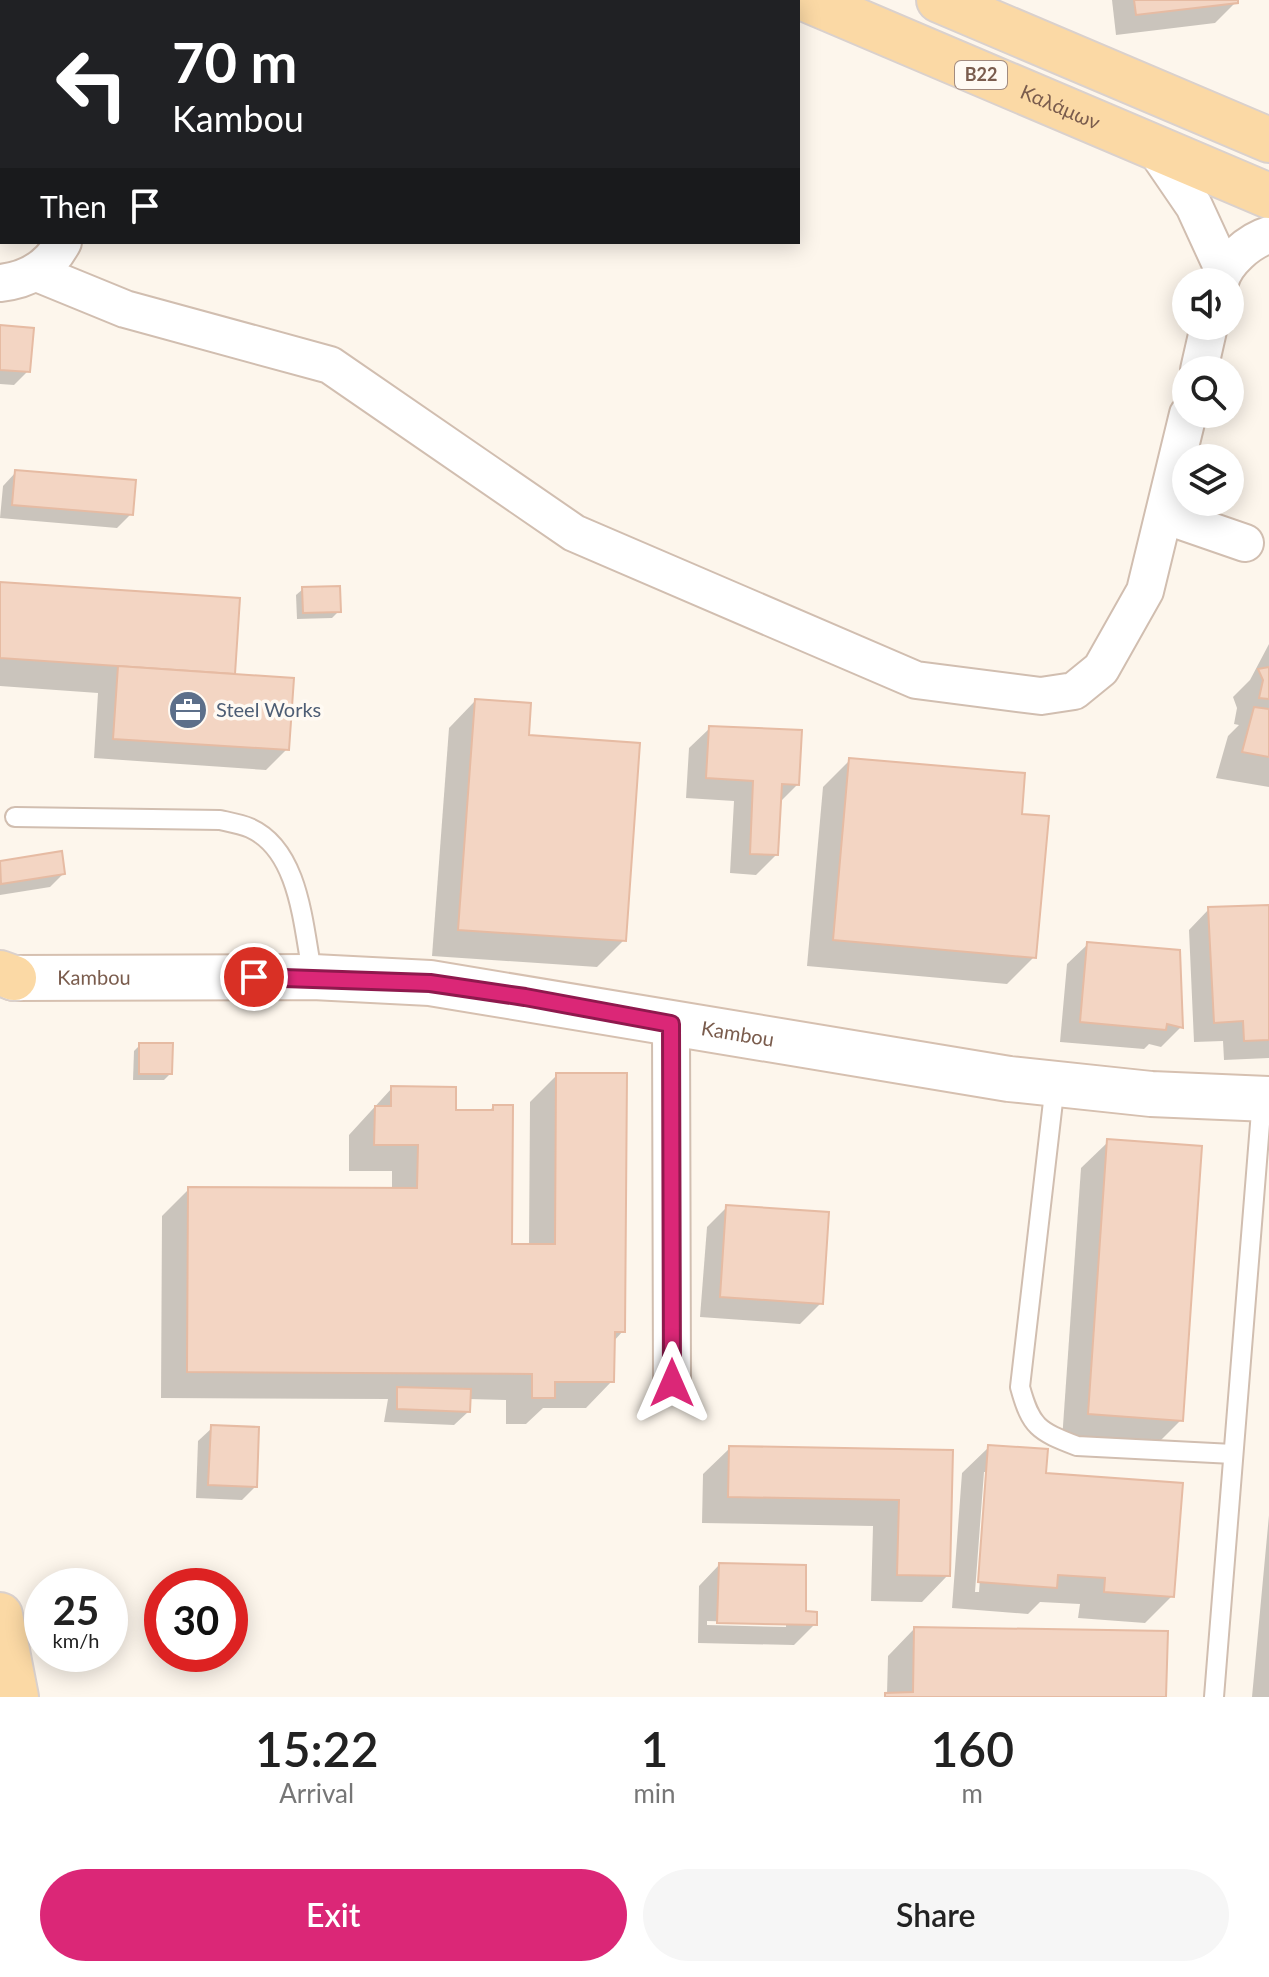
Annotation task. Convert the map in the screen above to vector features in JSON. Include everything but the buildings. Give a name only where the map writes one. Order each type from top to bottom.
[{"type":"main road","name":"Καλάμων","points":[[808,0],[1269,196]]},
{"type":"main road","name":"B22","points":[[939,0],[1006,17],[1269,140]]},
{"type":"main road","points":[[0,1615],[16,1697]]},
{"type":"street","points":[[1155,149],[1194,206],[1219,268]]},
{"type":"street","points":[[1230,268],[1258,239],[1269,235]]},
{"type":"street","points":[[0,283],[37,273],[56,256],[62,244]]},
{"type":"street","points":[[37,273],[125,309],[330,365],[574,533],[916,680],[1041,696],[1074,691],[1101,669],[1145,591],[1185,428]]},
{"type":"street","points":[[1164,515],[1245,543]]},
{"type":"street","name":"Kambou","points":[[5,978],[313,977],[430,983],[896,1063],[1151,1094],[1265,1099]]},
{"type":"street","points":[[671,1024],[672,1383]]},
{"type":"lane","points":[[15,817],[220,820],[250,828],[276,850],[294,884],[313,977]]},
{"type":"lane","points":[[1055,1084],[1020,1387],[1028,1419],[1053,1437],[1077,1446],[1233,1454]]},
{"type":"lane","points":[[1214,1697],[1265,1099]]},
{"type":"place","name":"Steel Works","points":[[188,710]]},
{"type":"route","points":[[254,977],[430,983],[671,1024],[672,1383]]}]
